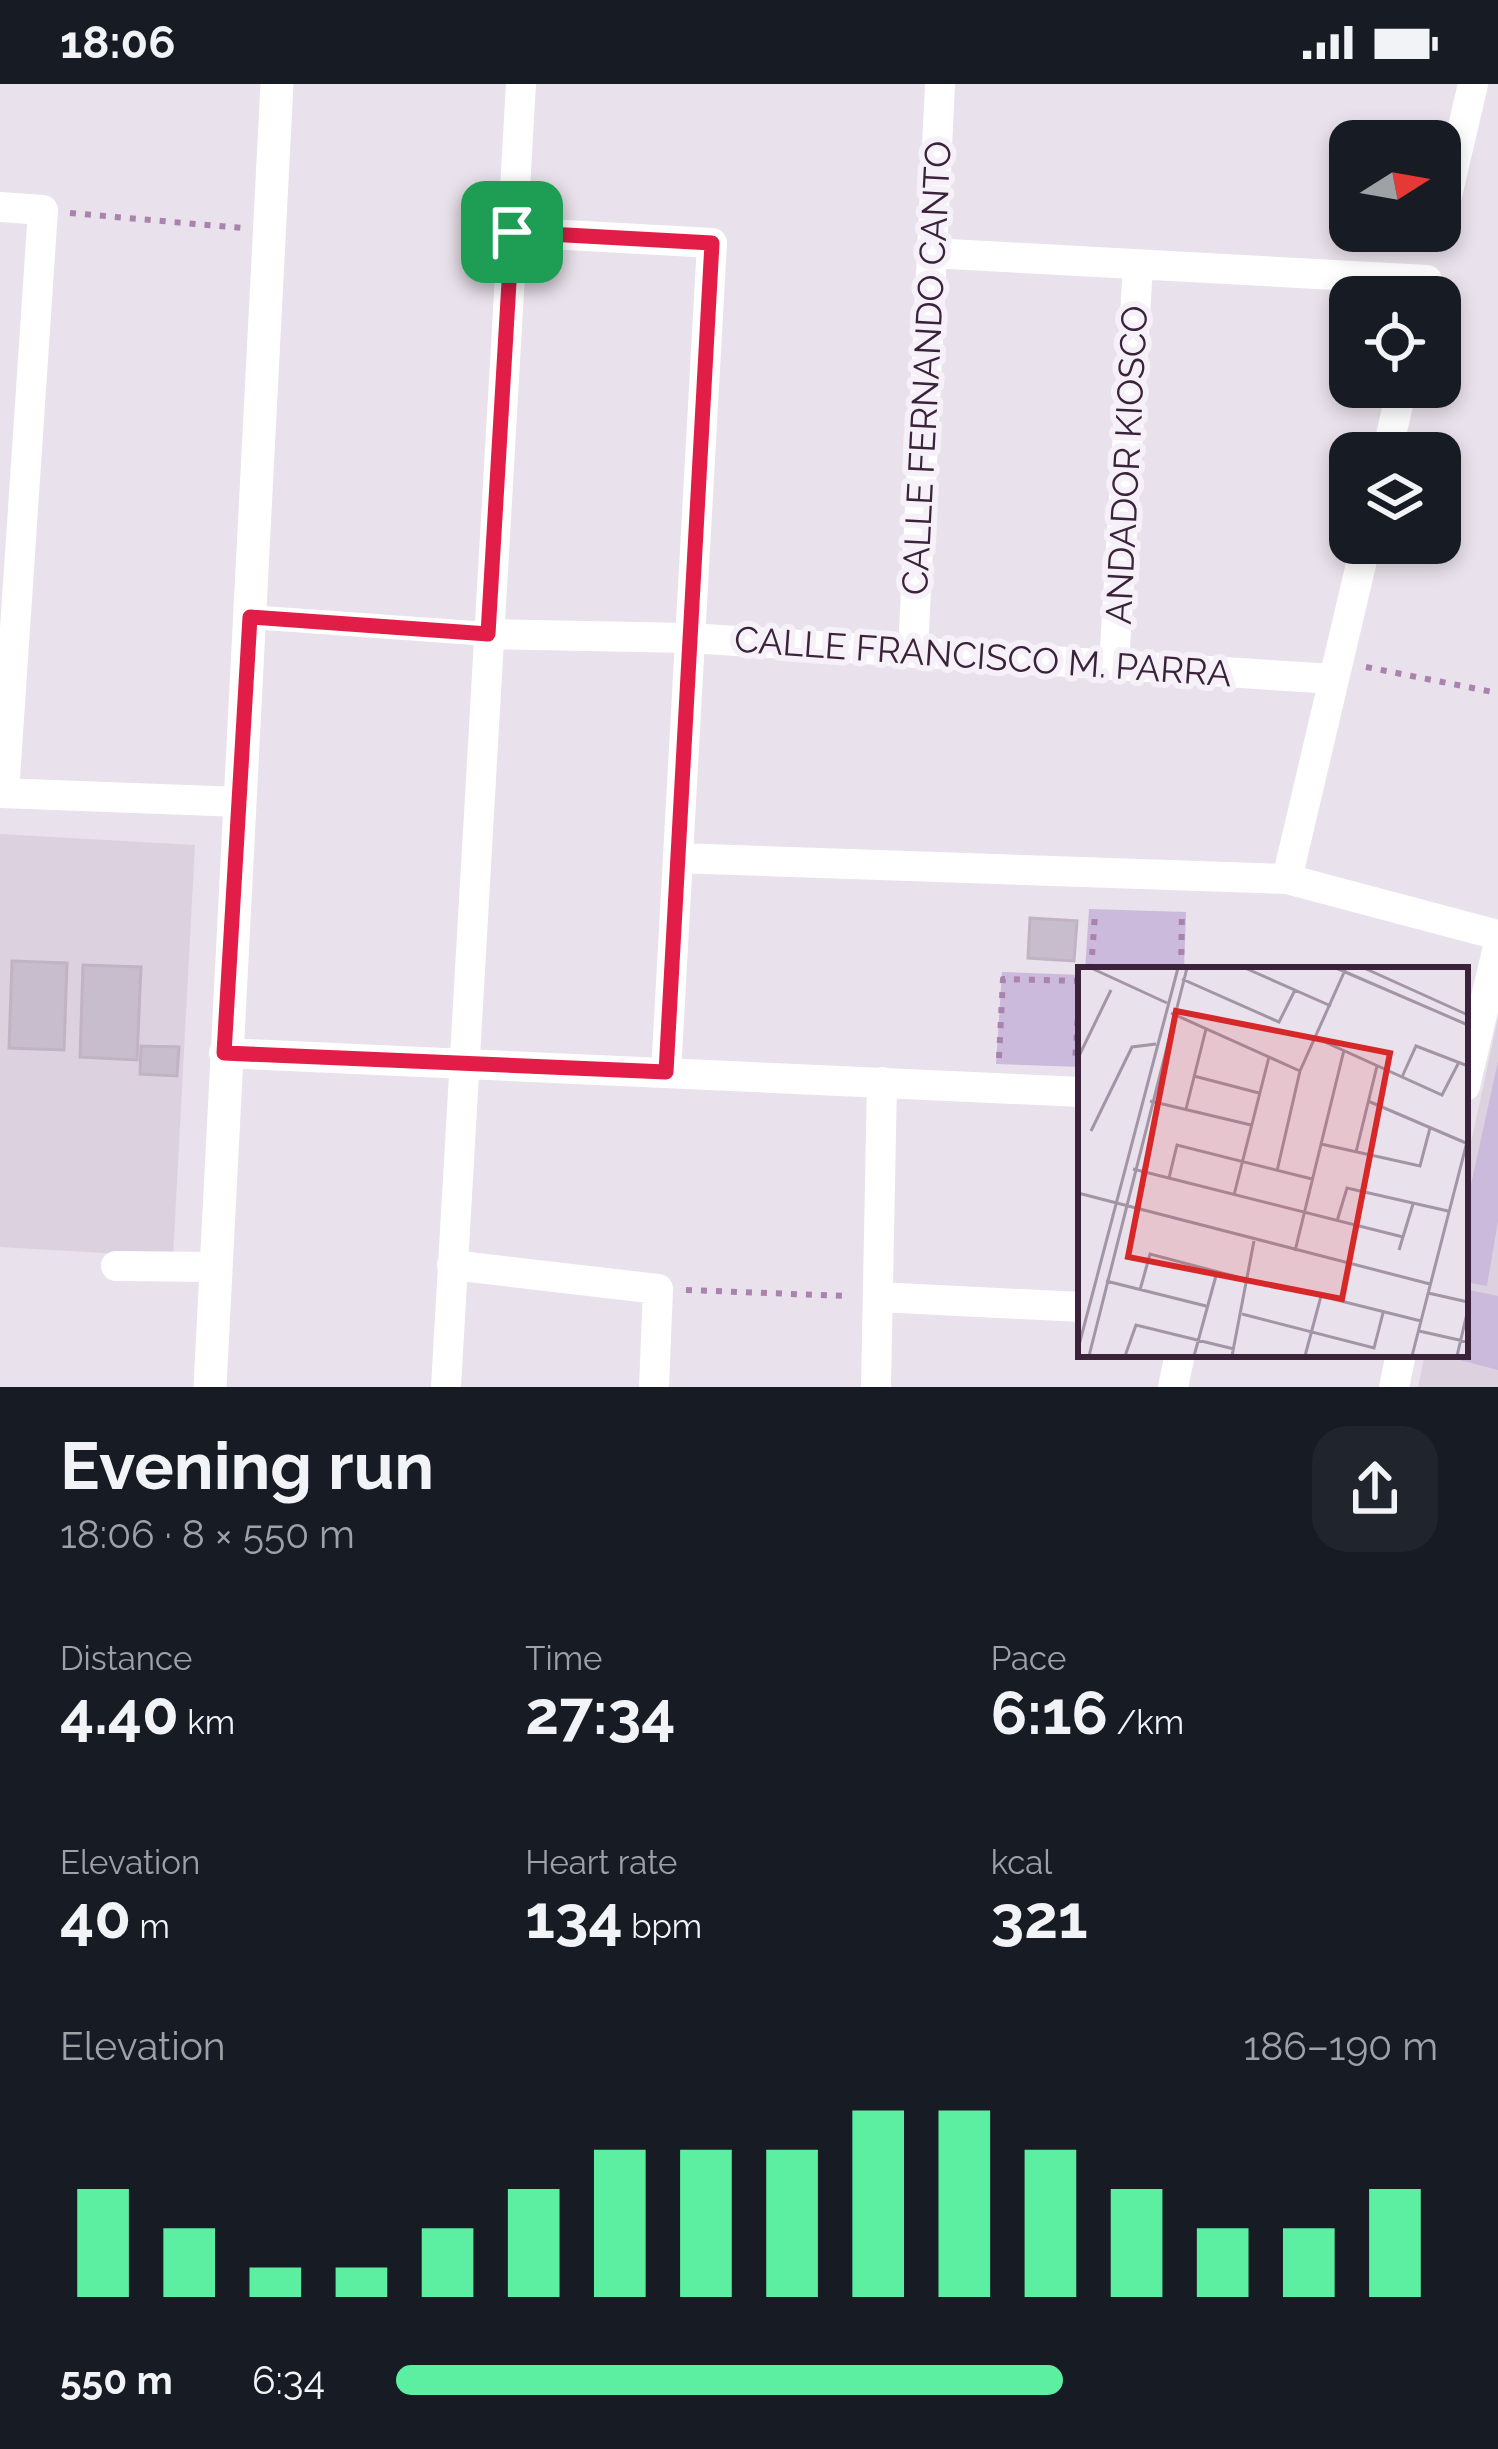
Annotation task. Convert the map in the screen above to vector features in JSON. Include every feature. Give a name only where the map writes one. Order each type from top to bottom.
[{"type":"street","points":[[210,1387],[277,84]]},
{"type":"street","points":[[446,1387],[461,1063],[521,84]]},
{"type":"street","name":"CALLE FERNANDO CANTO","points":[[913,652],[940,84]]},
{"type":"street","points":[[1461,138],[1474,84]]},
{"type":"street","points":[[0,207],[43,210],[6,618],[2,793],[241,802]]},
{"type":"street","points":[[512,232],[712,243],[666,1072]]},
{"type":"street","points":[[932,253],[1329,280]]},
{"type":"street","name":"ANDADOR KIOSCO","points":[[1114,665],[1138,265]]},
{"type":"street","points":[[1287,879],[1361,564]]},
{"type":"street","name":"CALLE FRANCISCO M. PARRA","points":[[488,634],[690,638],[1114,665],[1336,670]]},
{"type":"street","points":[[678,858],[1287,879],[1498,935]]},
{"type":"street","points":[[1468,1073],[1498,947]]},
{"type":"street","points":[[224,1053],[882,1082],[1078,1074]]},
{"type":"street","points":[[876,1387],[882,1082]]},
{"type":"street","points":[[452,1265],[658,1288],[654,1387]]},
{"type":"street","points":[[116,1266],[215,1267]]},
{"type":"street","points":[[878,1298],[1078,1307]]},
{"type":"street","points":[[1173,1387],[1179,1357]]},
{"type":"street","points":[[1394,1387],[1400,1357]]},
{"type":"path","points":[[43,210],[269,231]]},
{"type":"path","points":[[250,617],[488,634]]},
{"type":"path","points":[[1336,670],[1498,692]]},
{"type":"path","points":[[1180,967],[1182,913]]},
{"type":"path","points":[[1091,967],[1095,914]]},
{"type":"path","points":[[1018,1064],[998,1063],[1003,979],[1078,981]]},
{"type":"path","points":[[1056,1065],[1078,1074]]},
{"type":"path","points":[[658,1288],[878,1298]]},
{"type":"shaded area","points":[[0,834],[195,845],[173,1257],[0,1247]]},
{"type":"shaded area","points":[[1089,909],[1186,912],[1184,967],[1085,967]]},
{"type":"shaded area","points":[[1002,972],[1078,975],[1078,1067],[996,1064]]},
{"type":"shaded area","points":[[1498,1018],[1498,1387],[1418,1387],[1424,1357],[1468,1357],[1468,1156]]},
{"type":"shaded area","points":[[1498,1061],[1498,1221],[1487,1286],[1468,1283],[1468,1198]]},
{"type":"shaded area","points":[[1468,1290],[1498,1296],[1498,1370],[1452,1358],[1468,1357]]},
{"type":"building","points":[[1030,918],[1077,921],[1074,961],[1028,958]]},
{"type":"building","points":[[12,961],[67,963],[64,1050],[9,1048]]},
{"type":"building","points":[[83,965],[141,967],[137,1060],[80,1057]]},
{"type":"building","points":[[141,1046],[179,1047],[177,1076],[140,1074]]},
{"type":"route","points":[[512,232],[712,243],[666,1072],[224,1053],[250,617],[488,634],[512,232]]}]
